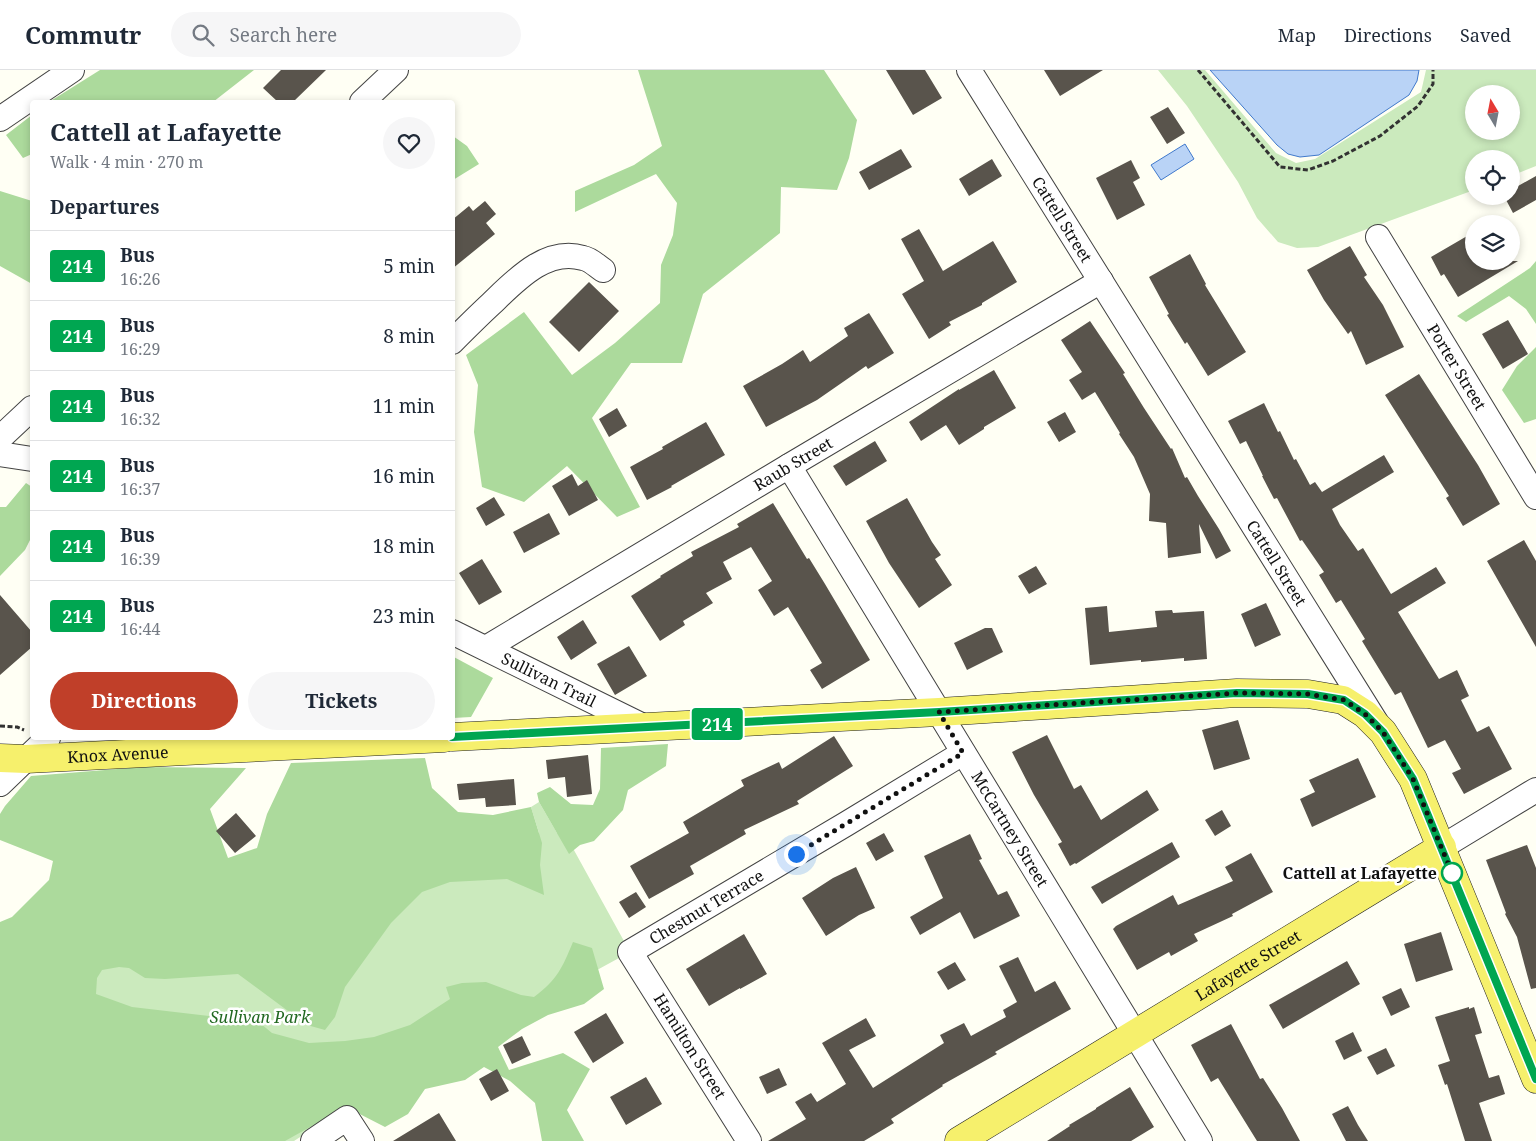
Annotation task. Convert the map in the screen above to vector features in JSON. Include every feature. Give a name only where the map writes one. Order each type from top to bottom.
[{"type":"main road","points":[[455,737],[939,712],[1237,693],[1308,694],[1344,700],[1365,714],[1383,732]]},
{"type":"main road","name":"Cattell Street","points":[[1383,732],[1413,779],[1536,1079]]},
{"type":"main road","name":"Knox Avenue","points":[[13,759],[403,740]]},
{"type":"main road","name":"Lafayette Street","points":[[959,1141],[1442,847]]},
{"type":"street","points":[[0,119],[72,70]]},
{"type":"street","points":[[364,100],[396,70]]},
{"type":"street","name":"Cattell Street","points":[[969,70],[1383,732]]},
{"type":"street","name":"Porter Street","points":[[1378,237],[1536,497]]},
{"type":"street","points":[[455,339],[517,278],[550,258],[565,256],[584,258],[603,270]]},
{"type":"street","name":"Raub Street","points":[[486,648],[788,466],[1101,281]]},
{"type":"street","points":[[0,438],[30,410]]},
{"type":"street","points":[[0,454],[30,459]]},
{"type":"street","name":"McCartney Street","points":[[788,466],[1200,1141]]},
{"type":"street","name":"Sullivan Trail","points":[[455,633],[645,727]]},
{"type":"street","points":[[0,784],[13,759],[45,740]]},
{"type":"street","name":"Chestnut Terrace","points":[[630,952],[963,753]]},
{"type":"street","name":"Lafayette Street","points":[[1442,847],[1536,790]]},
{"type":"street","name":"Hamilton Street","points":[[630,952],[749,1141]]},
{"type":"street","points":[[313,1141],[347,1118],[362,1141]]},
{"type":"path","points":[[1198,70],[1280,167],[1308,170],[1334,161],[1380,136],[1418,106],[1433,84],[1433,70]]},
{"type":"path","points":[[0,726],[17,727],[25,730]]},
{"type":"green space","points":[[100,70],[254,70],[216,100],[52,100]]},
{"type":"green space","points":[[638,70],[824,70],[857,120],[849,158],[837,190],[781,187],[780,233],[703,294],[682,363],[631,363],[592,418],[640,507],[617,517],[567,466],[524,502],[482,487],[474,432],[478,385],[466,355],[524,312],[572,375],[615,343],[660,303],[661,265],[673,235],[677,203],[656,174],[575,212],[575,191],[634,165],[662,146]]},
{"type":"green space","points":[[1158,70],[1205,70],[1276,153],[1296,163],[1315,159],[1421,92],[1426,70],[1536,70],[1536,166],[1520,172],[1520,150],[1465,150],[1465,193],[1318,247],[1297,248],[1278,242],[1257,218],[1238,182],[1187,106]]},
{"type":"green space","points":[[30,117],[30,155],[23,158],[6,135]]},
{"type":"green space","points":[[455,137],[467,146],[479,164],[455,179]]},
{"type":"green space","points":[[0,191],[30,200],[30,283],[0,266]]},
{"type":"green space","points":[[1536,261],[1536,324],[1526,309],[1509,296],[1466,322],[1457,316],[1530,268]]},
{"type":"green space","points":[[1536,347],[1536,419],[1524,423],[1502,390],[1517,366]]},
{"type":"green space","points":[[26,483],[30,486],[30,540],[25,550],[0,576],[0,507],[6,507]]},
{"type":"green space","points":[[455,658],[493,678],[471,717],[455,718]]},
{"type":"green space","points":[[668,744],[666,766],[628,790],[623,810],[594,841],[580,845],[569,854],[539,802],[537,793],[550,787],[571,804],[593,805],[600,789],[601,748]]},
{"type":"green space","points":[[425,758],[432,788],[458,812],[493,815],[531,807],[542,843],[540,865],[544,895],[507,879],[450,882],[422,892],[391,923],[345,987],[335,1017],[325,1030],[307,1025],[238,974],[165,979],[145,978],[129,968],[119,967],[102,970],[97,978],[96,994],[132,1007],[255,1019],[272,1033],[309,1043],[345,1041],[374,1037],[410,1025],[450,999],[446,987],[462,983],[486,982],[521,995],[534,997],[554,979],[566,959],[573,942],[592,948],[604,989],[584,1004],[548,1015],[522,1029],[498,1047],[509,1070],[563,1053],[590,1069],[567,1110],[584,1141],[542,1141],[535,1103],[510,1081],[484,1067],[465,1080],[425,1089],[408,1114],[385,1127],[346,1107],[285,1141],[0,1141],[0,922],[12,917],[49,880],[53,861],[0,840],[0,814],[31,776],[142,767],[246,768],[210,809],[228,858],[257,848],[267,814],[291,763]]},
{"type":"green space","name":"Sullivan Park","points":[[539,802],[557,833],[564,832],[630,952],[346,1107],[294,1141],[27,1141],[0,972],[539,833],[531,807]]},
{"type":"water","points":[[1210,70],[1419,70],[1417,81],[1409,95],[1319,155],[1300,157],[1288,154],[1277,145]]},
{"type":"water","points":[[1185,144],[1194,159],[1161,180],[1151,165]]},
{"type":"building","points":[[281,70],[326,70],[295,100],[276,100],[263,88]]},
{"type":"building","points":[[886,70],[925,70],[942,98],[913,115]]},
{"type":"building","points":[[1044,70],[1103,70],[1060,96]]},
{"type":"building","points":[[1168,107],[1185,133],[1167,144],[1150,117]]},
{"type":"building","points":[[901,149],[912,167],[869,190],[859,172]]},
{"type":"building","points":[[992,159],[1002,176],[969,196],[959,179]]},
{"type":"building","points":[[1131,160],[1140,178],[1133,182],[1145,205],[1117,220],[1096,178]]},
{"type":"building","points":[[1536,176],[1536,200],[1513,213],[1509,205],[1520,205],[1520,185]]},
{"type":"building","points":[[485,201],[496,214],[486,223],[495,234],[455,267],[455,218],[469,206],[473,211]]},
{"type":"building","points":[[919,229],[943,271],[993,241],[1017,282],[982,303],[982,305],[949,322],[951,325],[929,339],[902,294],[924,281],[901,239]]},
{"type":"building","points":[[1465,237],[1465,270],[1503,270],[1458,297],[1444,274],[1441,276],[1431,257]]},
{"type":"building","points":[[1350,246],[1367,275],[1364,277],[1383,305],[1404,347],[1366,365],[1351,331],[1348,334],[1324,300],[1307,270]]},
{"type":"building","points":[[1190,254],[1205,285],[1246,352],[1208,376],[1187,342],[1185,344],[1167,315],[1169,314],[1149,277]]},
{"type":"building","points":[[589,282],[619,311],[579,352],[549,322]]},
{"type":"building","points":[[869,313],[894,353],[868,369],[866,366],[817,400],[766,427],[743,386],[803,350],[810,362],[848,336],[844,328]]},
{"type":"building","points":[[1508,320],[1528,354],[1503,369],[1482,334]]},
{"type":"building","points":[[1090,321],[1125,373],[1123,374],[1144,408],[1172,448],[1185,478],[1187,477],[1231,551],[1216,559],[1199,524],[1201,553],[1168,558],[1166,523],[1149,521],[1150,494],[1134,457],[1095,392],[1082,400],[1069,380],[1082,372],[1061,340]]},
{"type":"building","points":[[994,370],[1016,408],[959,445],[946,425],[921,441],[909,422],[959,389]]},
{"type":"building","points":[[1419,374],[1478,465],[1500,504],[1463,526],[1446,498],[1449,496],[1385,395]]},
{"type":"building","points":[[1264,403],[1278,432],[1280,431],[1294,460],[1296,459],[1310,485],[1315,482],[1322,492],[1384,455],[1394,472],[1332,509],[1340,525],[1358,551],[1363,548],[1391,594],[1436,567],[1446,583],[1398,612],[1439,679],[1457,670],[1469,696],[1461,700],[1477,732],[1489,726],[1512,769],[1464,794],[1452,773],[1461,769],[1445,740],[1428,748],[1401,692],[1395,695],[1362,641],[1365,639],[1341,600],[1336,603],[1319,575],[1324,572],[1302,540],[1300,541],[1277,498],[1274,499],[1246,441],[1240,444],[1228,421]]},
{"type":"building","points":[[617,408],[627,426],[609,437],[599,419]]},
{"type":"building","points":[[1065,412],[1076,432],[1059,442],[1047,422]]},
{"type":"building","points":[[706,422],[725,455],[647,500],[630,467]]},
{"type":"building","points":[[875,441],[887,461],[846,486],[833,466]]},
{"type":"building","points":[[572,474],[578,486],[587,480],[598,500],[569,516],[552,486]]},
{"type":"building","points":[[494,497],[505,515],[486,526],[476,508]]},
{"type":"building","points":[[907,498],[941,555],[935,559],[952,585],[919,608],[889,563],[866,521]]},
{"type":"building","points":[[773,503],[807,559],[809,558],[870,660],[822,689],[810,670],[822,663],[788,607],[774,616],[758,590],[772,581],[751,547],[723,562],[732,579],[706,593],[713,603],[683,621],[685,625],[660,641],[631,596],[693,556],[691,552],[739,527],[737,524]]},
{"type":"building","points":[[549,513],[560,534],[524,553],[513,532]]},
{"type":"building","points":[[1524,540],[1536,561],[1536,647],[1487,561]]},
{"type":"building","points":[[482,559],[502,592],[479,605],[459,573]]},
{"type":"building","points":[[1036,566],[1047,584],[1029,594],[1018,576]]},
{"type":"building","points":[[0,595],[30,630],[30,649],[0,675]]},
{"type":"building","points":[[1266,603],[1281,635],[1255,647],[1241,614]]},
{"type":"building","points":[[1107,606],[1109,632],[1157,627],[1155,611],[1172,610],[1173,613],[1204,611],[1207,659],[1184,661],[1184,658],[1141,662],[1141,660],[1090,665],[1085,608]]},
{"type":"building","points":[[583,620],[597,643],[571,660],[557,637]]},
{"type":"building","points":[[985,628],[992,628],[1003,652],[967,670],[954,643]]},
{"type":"building","points":[[629,646],[647,676],[615,695],[597,664]]},
{"type":"building","points":[[1238,720],[1250,759],[1214,770],[1202,730]]},
{"type":"building","points":[[1047,735],[1074,789],[1081,785],[1101,820],[1147,790],[1159,810],[1076,864],[1070,866],[1058,844],[1062,842],[1034,795],[1012,752]]},
{"type":"building","points":[[834,736],[853,766],[797,801],[799,804],[744,830],[746,834],[690,866],[694,874],[649,899],[630,866],[689,833],[683,822],[744,786],[741,780],[779,762],[782,769]]},
{"type":"building","points":[[588,755],[592,794],[567,797],[565,777],[548,779],[546,760]]},
{"type":"building","points":[[1358,758],[1376,797],[1312,827],[1300,799],[1315,792],[1309,780]]},
{"type":"building","points":[[514,779],[516,805],[486,807],[485,798],[459,800],[457,784]]},
{"type":"building","points":[[1222,810],[1231,826],[1215,836],[1205,820]]},
{"type":"building","points":[[236,813],[256,836],[235,853],[216,831]]},
{"type":"building","points":[[884,833],[894,851],[876,861],[866,843]]},
{"type":"building","points":[[970,834],[982,859],[979,860],[998,895],[1007,891],[1020,916],[974,939],[960,912],[920,935],[910,917],[943,898],[924,856]]},
{"type":"building","points":[[1172,842],[1180,857],[1102,904],[1091,887]]},
{"type":"building","points":[[1527,845],[1536,868],[1536,988],[1531,989],[1517,937],[1505,914],[1486,860]]},
{"type":"building","points":[[1251,853],[1273,892],[1232,914],[1233,916],[1194,934],[1198,941],[1171,956],[1169,952],[1137,970],[1113,929],[1173,895],[1178,905],[1233,881],[1225,867]]},
{"type":"building","points":[[856,867],[875,908],[859,915],[826,936],[802,898],[833,878]]},
{"type":"building","points":[[636,892],[646,907],[629,918],[619,902]]},
{"type":"building","points":[[1441,932],[1453,970],[1416,982],[1404,944]]},
{"type":"building","points":[[744,934],[767,974],[709,1006],[686,969]]},
{"type":"building","points":[[1018,957],[1035,992],[1055,981],[1071,1009],[995,1052],[997,1054],[942,1085],[891,1119],[894,1123],[864,1141],[768,1141],[806,1119],[795,1102],[811,1093],[817,1102],[846,1084],[822,1043],[866,1018],[876,1036],[849,1050],[873,1088],[944,1043],[940,1035],[964,1023],[971,1036],[1006,1017],[1003,1010],[1017,1002],[999,966]]},
{"type":"building","points":[[1347,961],[1360,984],[1283,1029],[1269,1005]]},
{"type":"building","points":[[955,962],[966,980],[948,990],[937,972]]},
{"type":"building","points":[[1401,988],[1410,1007],[1391,1016],[1382,997]]},
{"type":"building","points":[[1469,1007],[1469,1009],[1474,1007],[1482,1033],[1475,1035],[1489,1078],[1499,1075],[1505,1094],[1479,1103],[1492,1141],[1465,1141],[1447,1084],[1445,1085],[1438,1065],[1450,1061],[1435,1017]]},
{"type":"building","points":[[606,1013],[624,1043],[593,1063],[574,1032]]},
{"type":"building","points":[[1231,1024],[1260,1079],[1263,1078],[1300,1141],[1257,1141],[1218,1078],[1211,1082],[1191,1045]]},
{"type":"building","points":[[1353,1032],[1362,1051],[1344,1060],[1335,1041]]},
{"type":"building","points":[[522,1036],[531,1055],[512,1064],[503,1045]]},
{"type":"building","points":[[1386,1048],[1395,1066],[1377,1075],[1367,1057]]},
{"type":"building","points":[[779,1068],[787,1085],[767,1094],[759,1077]]},
{"type":"building","points":[[497,1069],[509,1091],[491,1101],[479,1079]]},
{"type":"building","points":[[646,1077],[662,1104],[626,1125],[610,1097]]},
{"type":"building","points":[[1130,1087],[1154,1127],[1131,1141],[1047,1141],[1069,1125]]},
{"type":"building","points":[[1348,1106],[1368,1141],[1346,1141],[1332,1114]]},
{"type":"building","points":[[439,1113],[456,1141],[393,1141]]},
{"type":"bus line","name":"214","points":[[455,737],[939,712],[1237,693],[1308,694],[1344,700],[1365,714],[1383,732],[1413,779],[1536,1079]]},
{"type":"place","name":"Cattell at Lafayette","points":[[1452,873]]},
{"type":"route","points":[[796,854],[963,753],[939,712],[1237,693],[1308,694],[1344,700],[1365,714],[1383,732],[1413,779],[1452,873]]}]
